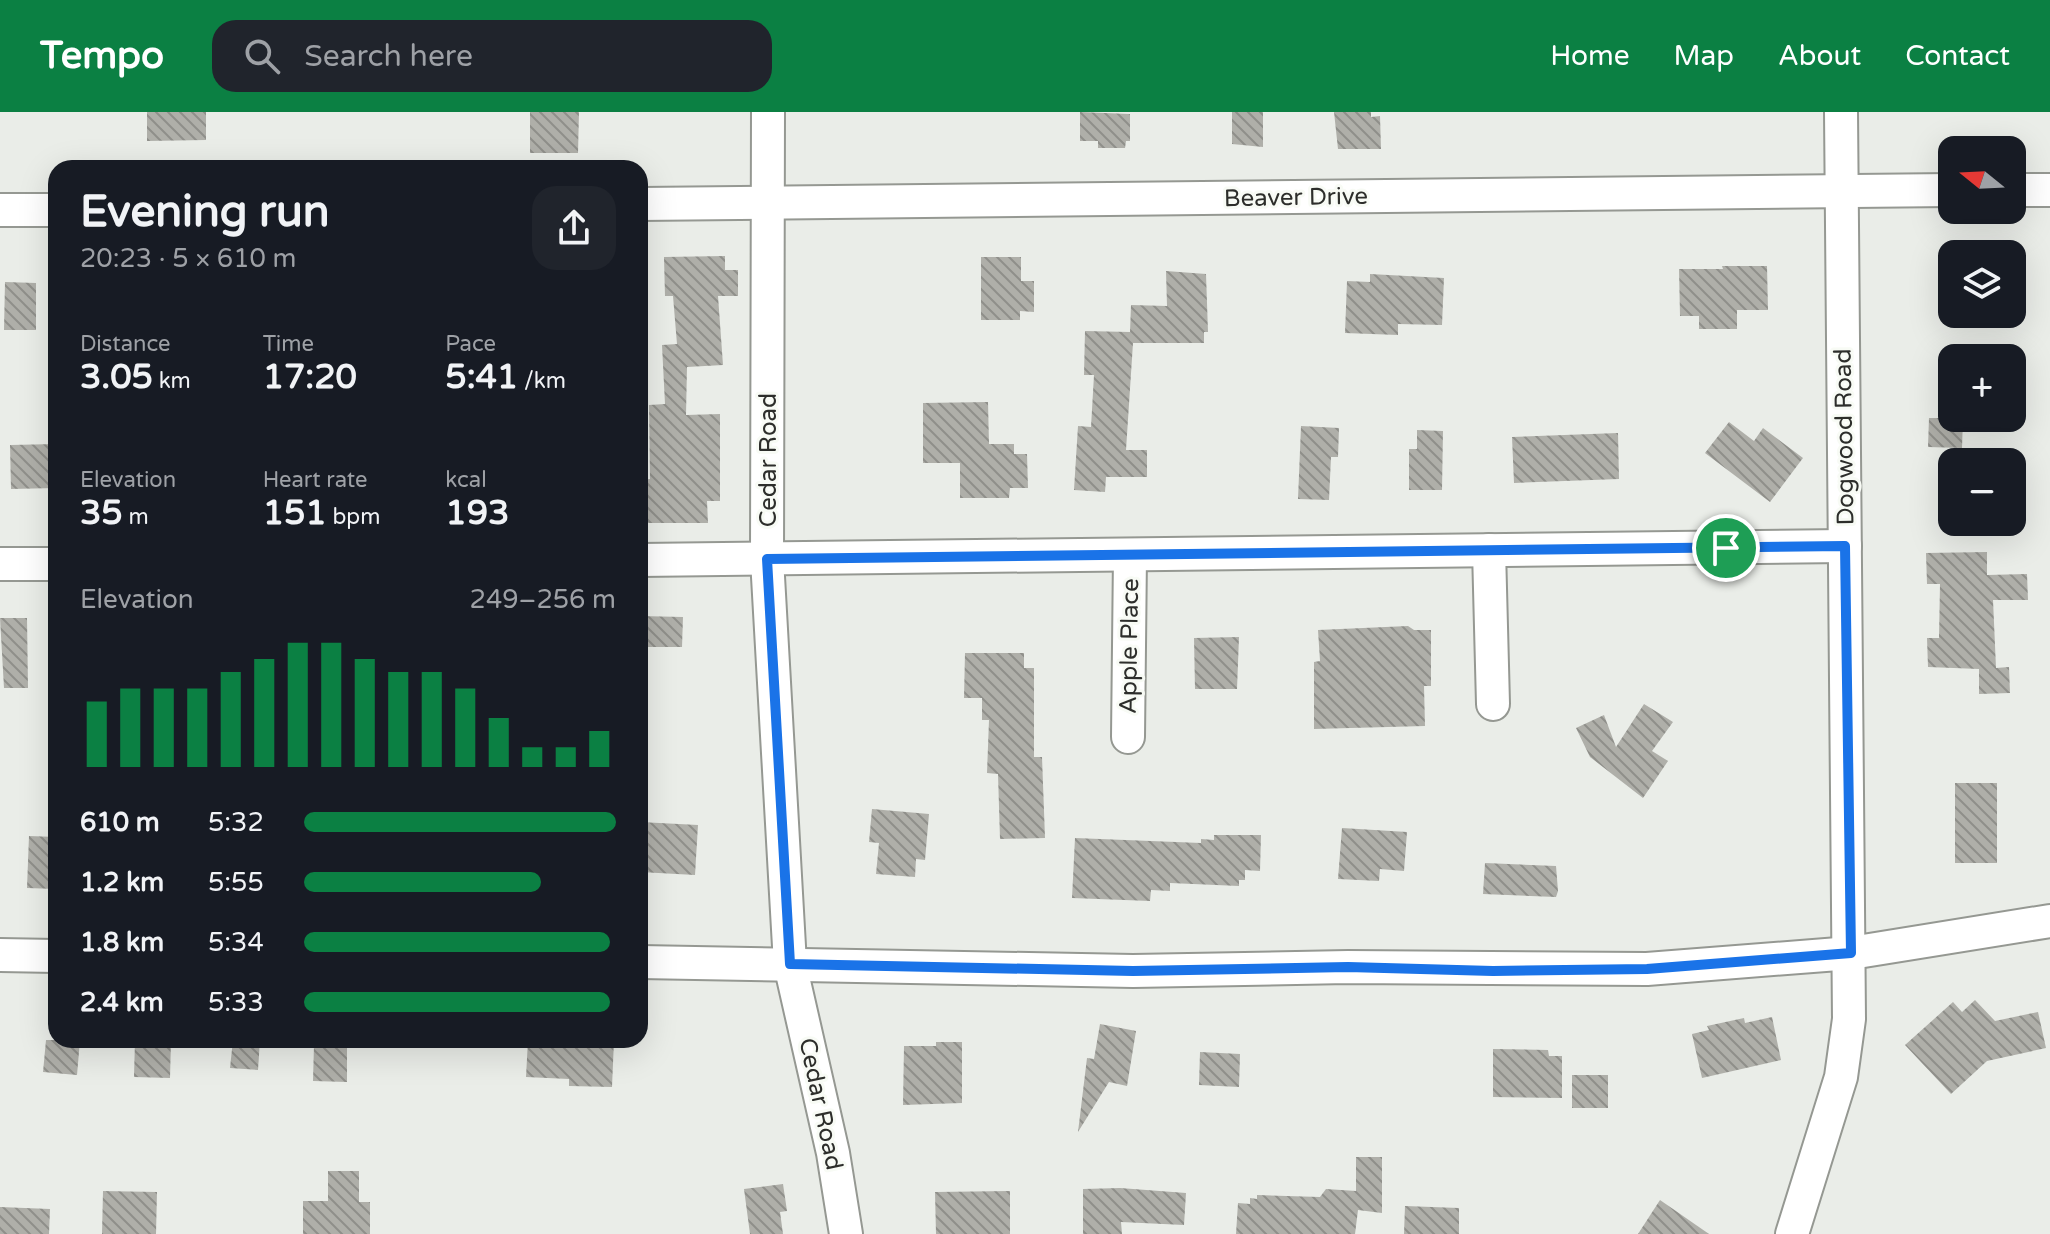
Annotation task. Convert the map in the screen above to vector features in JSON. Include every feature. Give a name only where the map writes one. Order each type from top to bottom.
[{"type":"street","name":"Cedar Road","points":[[768,112],[767,559],[790,964],[833,1153],[846,1234]]},
{"type":"street","name":"Dogwood Road","points":[[1792,1234],[1841,1077],[1849,1019],[1851,953],[1841,112]]},
{"type":"street","name":"Beaver Drive","points":[[648,204],[1938,190]]},
{"type":"street","points":[[2026,190],[2050,190]]},
{"type":"street","points":[[0,210],[48,210]]},
{"type":"street","points":[[648,560],[1845,546]]},
{"type":"street","points":[[1489,550],[1493,704]]},
{"type":"street","name":"Apple Place","points":[[1128,737],[1130,555]]},
{"type":"street","points":[[0,564],[48,564]]},
{"type":"street","points":[[648,962],[1133,971],[1348,967],[1508,971],[1647,969],[1851,953],[2050,921]]},
{"type":"street","points":[[0,955],[48,956]]},
{"type":"building","points":[[147,112],[206,112],[206,140],[147,141]]},
{"type":"building","points":[[530,112],[579,112],[578,153],[530,153]]},
{"type":"building","points":[[1080,112],[1130,114],[1130,141],[1126,141],[1125,148],[1098,148],[1098,141],[1080,141]]},
{"type":"building","points":[[1232,112],[1263,112],[1263,147],[1232,144]]},
{"type":"building","points":[[1334,112],[1371,112],[1371,117],[1380,116],[1381,149],[1338,149]]},
{"type":"building","points":[[725,256],[725,270],[738,270],[738,296],[718,296],[723,365],[687,367],[686,415],[720,414],[720,501],[707,501],[708,523],[648,523],[649,405],[665,404],[662,345],[677,344],[673,296],[665,296],[664,257]]},
{"type":"building","points":[[981,257],[1021,257],[1021,281],[1034,281],[1034,312],[1020,311],[1020,320],[981,320]]},
{"type":"building","points":[[1722,266],[1767,266],[1768,310],[1737,310],[1737,329],[1699,329],[1699,316],[1680,316],[1679,269],[1723,269]]},
{"type":"building","points":[[1166,271],[1206,274],[1208,332],[1204,332],[1204,343],[1133,343],[1126,450],[1147,450],[1147,477],[1106,477],[1105,492],[1074,490],[1078,426],[1091,427],[1094,375],[1084,375],[1085,331],[1130,332],[1131,305],[1167,306]]},
{"type":"building","points":[[1370,274],[1444,278],[1442,325],[1398,324],[1398,335],[1345,333],[1347,281],[1370,282]]},
{"type":"building","points":[[5,282],[36,283],[36,330],[4,330]]},
{"type":"building","points":[[988,402],[989,444],[1014,444],[1014,454],[1027,454],[1028,488],[1010,488],[1009,498],[960,498],[960,463],[923,463],[923,403]]},
{"type":"building","points":[[1929,418],[1938,418],[1938,432],[1963,432],[1962,448],[1928,447]]},
{"type":"building","points":[[1729,422],[1754,441],[1763,428],[1803,458],[1770,502],[1705,453]]},
{"type":"building","points":[[1301,426],[1339,428],[1338,457],[1331,457],[1329,500],[1298,499]]},
{"type":"building","points":[[1417,430],[1443,431],[1442,490],[1409,490],[1409,449],[1417,449]]},
{"type":"building","points":[[1618,433],[1619,479],[1514,483],[1512,437]]},
{"type":"building","points":[[48,444],[48,488],[11,489],[10,445]]},
{"type":"building","points":[[1987,552],[1987,575],[2027,574],[2028,600],[1993,600],[1996,668],[2009,667],[2010,693],[1979,694],[1979,669],[1928,667],[1927,638],[1939,638],[1940,584],[1927,584],[1926,553]]},
{"type":"building","points":[[648,616],[683,617],[682,647],[648,647]]},
{"type":"building","points":[[0,618],[27,618],[28,688],[4,688]]},
{"type":"building","points":[[1408,626],[1414,630],[1431,630],[1431,686],[1424,686],[1425,726],[1314,729],[1314,662],[1320,661],[1318,630]]},
{"type":"building","points":[[1239,637],[1237,689],[1195,689],[1194,638]]},
{"type":"building","points":[[965,653],[1024,653],[1024,668],[1034,668],[1034,757],[1042,757],[1045,838],[1000,839],[998,774],[987,773],[989,720],[982,720],[982,698],[964,698]]},
{"type":"building","points":[[1644,704],[1673,722],[1652,751],[1668,761],[1643,798],[1590,757],[1576,728],[1604,715],[1616,747]]},
{"type":"building","points":[[1955,783],[1997,783],[1997,863],[1955,863]]},
{"type":"building","points":[[872,809],[929,814],[925,860],[916,859],[915,877],[876,874],[879,843],[869,842]]},
{"type":"building","points":[[648,822],[698,825],[695,875],[648,872]]},
{"type":"building","points":[[1342,828],[1407,832],[1404,871],[1380,869],[1379,881],[1338,879]]},
{"type":"building","points":[[1214,835],[1261,835],[1260,871],[1245,870],[1245,880],[1239,880],[1239,886],[1170,883],[1170,891],[1151,890],[1150,901],[1072,898],[1075,838],[1201,843],[1201,839],[1214,840]]},
{"type":"building","points":[[29,836],[48,837],[48,889],[27,888]]},
{"type":"building","points":[[1485,863],[1556,866],[1556,897],[1483,894]]},
{"type":"building","points":[[1975,1000],[1995,1021],[2038,1012],[2046,1048],[1987,1061],[1951,1094],[1905,1045],[1953,1002],[1962,1012]]},
{"type":"building","points":[[1772,1017],[1781,1060],[1702,1078],[1692,1034],[1709,1030],[1707,1026],[1744,1018],[1745,1023]]},
{"type":"building","points":[[1100,1024],[1136,1031],[1127,1086],[1109,1082],[1078,1132],[1087,1058],[1094,1059]]},
{"type":"building","points":[[46,1040],[48,1048],[79,1048],[77,1075],[43,1072]]},
{"type":"building","points":[[936,1042],[962,1042],[962,1103],[903,1105],[904,1046],[936,1046]]},
{"type":"building","points":[[135,1048],[171,1048],[170,1078],[134,1077]]},
{"type":"building","points":[[232,1048],[259,1048],[258,1070],[230,1068]]},
{"type":"building","points":[[314,1048],[347,1048],[347,1082],[313,1081]]},
{"type":"building","points":[[528,1048],[614,1048],[612,1087],[569,1086],[569,1079],[526,1077]]},
{"type":"building","points":[[1493,1049],[1548,1050],[1549,1056],[1562,1056],[1562,1098],[1493,1097]]},
{"type":"building","points":[[1200,1052],[1240,1054],[1239,1087],[1199,1085]]},
{"type":"building","points":[[1572,1075],[1608,1075],[1608,1108],[1572,1108]]},
{"type":"building","points":[[1356,1157],[1382,1157],[1382,1213],[1358,1210],[1355,1234],[1236,1234],[1238,1203],[1250,1204],[1250,1198],[1257,1199],[1257,1195],[1320,1197],[1326,1189],[1356,1191]]},
{"type":"building","points":[[328,1171],[359,1171],[359,1202],[370,1202],[370,1234],[303,1234],[303,1201],[328,1201]]},
{"type":"building","points":[[783,1184],[787,1211],[780,1212],[783,1234],[750,1234],[744,1189]]},
{"type":"building","points":[[1120,1188],[1186,1193],[1184,1225],[1121,1222],[1122,1234],[1083,1234],[1083,1189]]},
{"type":"building","points":[[103,1191],[157,1192],[156,1234],[102,1234]]},
{"type":"building","points":[[1010,1191],[1010,1234],[936,1234],[935,1192]]},
{"type":"building","points":[[1660,1200],[1709,1234],[1638,1234]]},
{"type":"building","points":[[1405,1206],[1459,1208],[1459,1234],[1404,1234]]},
{"type":"building","points":[[0,1207],[50,1209],[49,1234],[0,1234]]},
{"type":"route","points":[[1845,546],[1851,953],[1647,969],[1493,971],[1348,967],[1133,971],[790,964],[767,559],[1726,548],[1845,546]]}]
